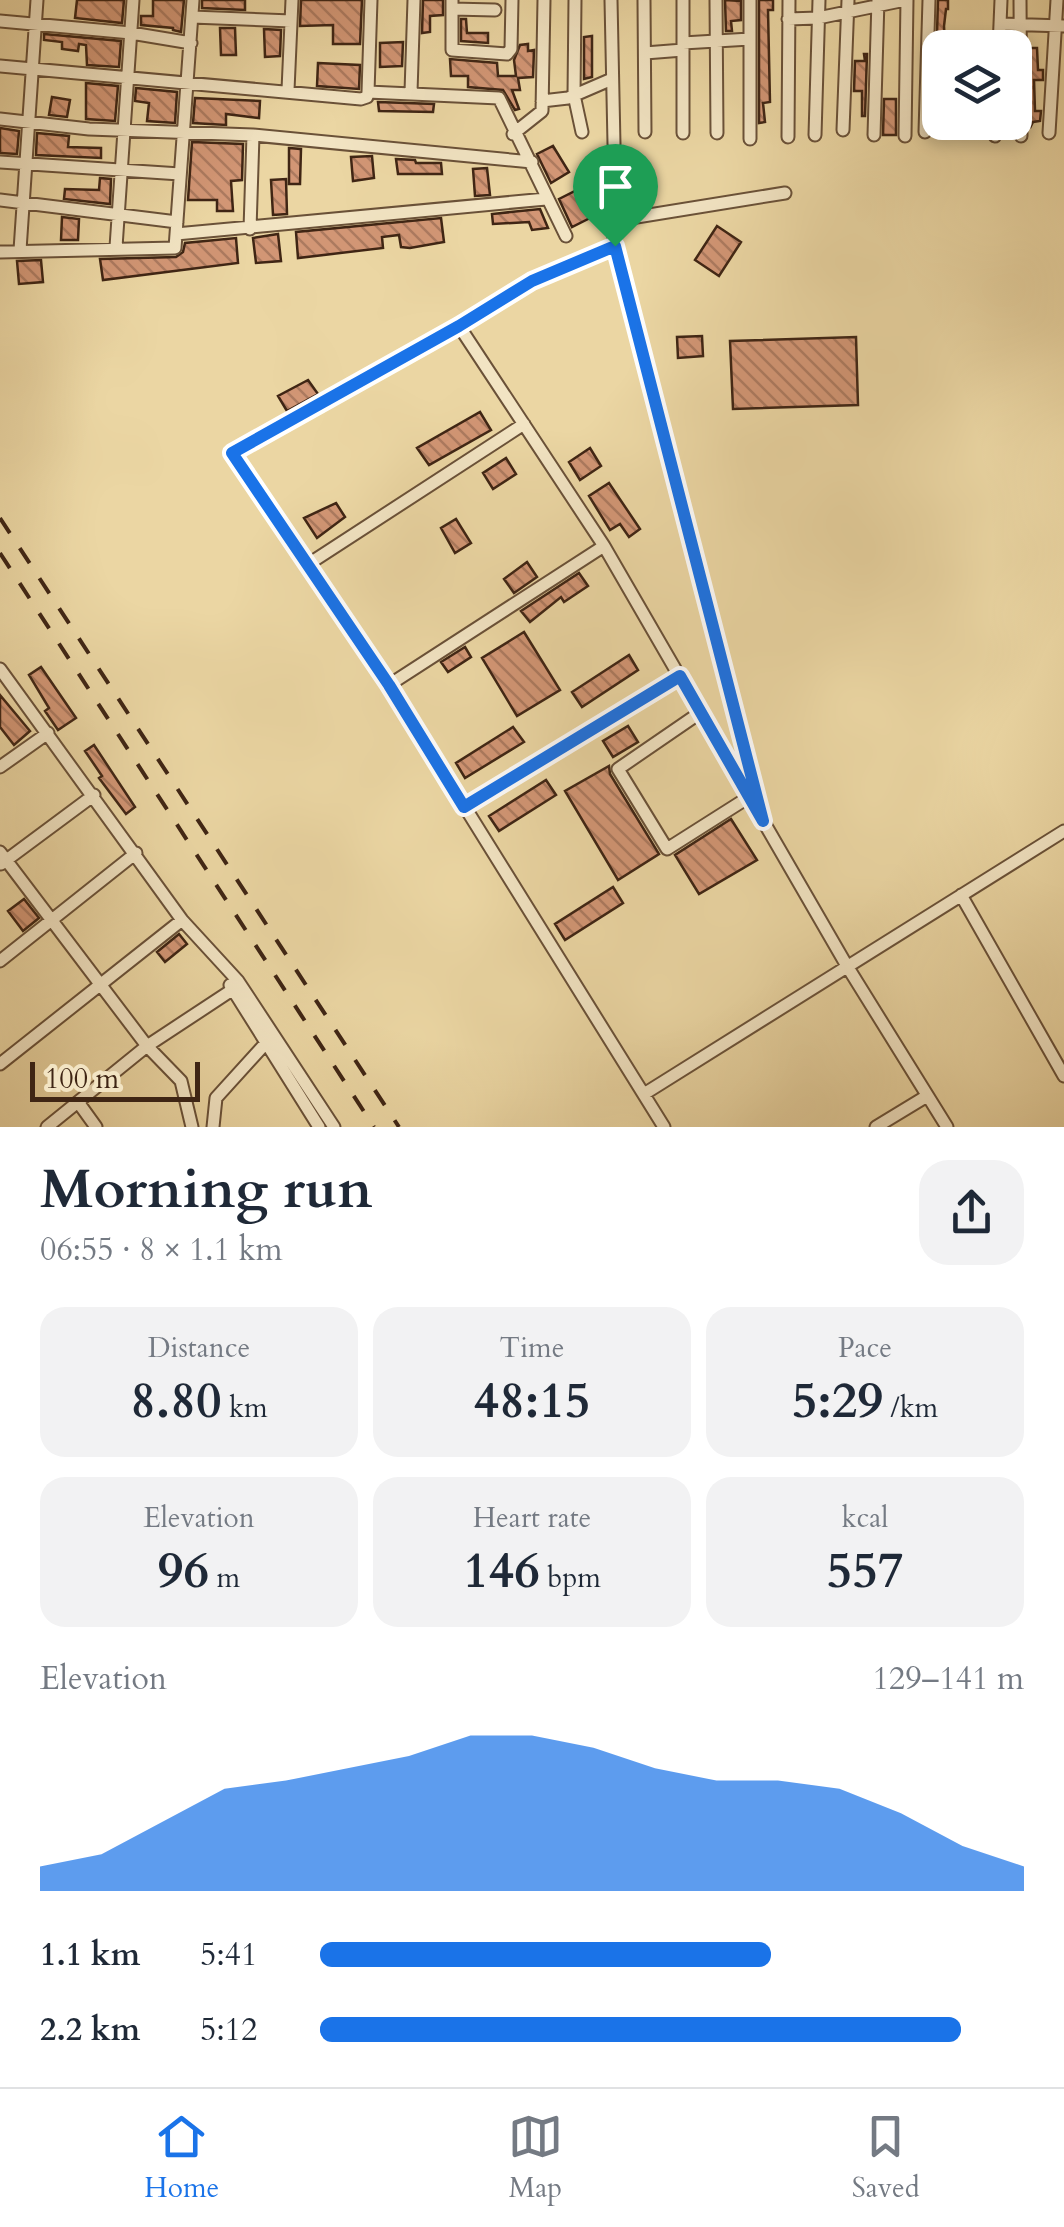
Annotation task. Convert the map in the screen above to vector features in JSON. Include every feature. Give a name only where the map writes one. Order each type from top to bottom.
[{"type":"street","points":[[20,250],[38,0]]},
{"type":"street","points":[[116,247],[133,0]]},
{"type":"street","points":[[0,252],[175,248],[193,0]]},
{"type":"street","points":[[288,90],[292,0]]},
{"type":"street","points":[[0,66],[361,99],[368,92],[371,0]]},
{"type":"street","points":[[411,92],[414,0]]},
{"type":"street","points":[[496,10],[452,4],[453,52],[508,54],[512,0]]},
{"type":"street","points":[[513,134],[542,111],[544,0]]},
{"type":"street","points":[[576,0],[574,96],[582,132]]},
{"type":"street","points":[[611,0],[614,144]]},
{"type":"street","points":[[644,0],[646,132]]},
{"type":"street","points":[[683,0],[683,133]]},
{"type":"street","points":[[716,0],[718,134]]},
{"type":"street","points":[[750,0],[750,139]]},
{"type":"street","points":[[788,0],[788,137]]},
{"type":"street","points":[[815,135],[819,0]]},
{"type":"street","points":[[788,19],[818,18],[848,6],[906,0],[905,136]]},
{"type":"street","points":[[928,30],[929,0]]},
{"type":"street","points":[[1000,0],[1000,30]]},
{"type":"street","points":[[1020,0],[1021,30]]},
{"type":"street","points":[[1049,132],[1061,26],[1057,0]]},
{"type":"street","points":[[874,134],[878,2]]},
{"type":"street","points":[[843,130],[848,6]]},
{"type":"street","points":[[192,17],[291,22]]},
{"type":"street","points":[[0,21],[191,42]]},
{"type":"street","points":[[1000,24],[1061,26]]},
{"type":"street","points":[[645,52],[750,39]]},
{"type":"street","points":[[542,101],[574,96],[612,79]]},
{"type":"street","points":[[368,92],[498,98],[566,236]]},
{"type":"street","points":[[0,119],[124,131],[254,136],[532,162]]},
{"type":"street","points":[[250,228],[254,136]]},
{"type":"street","points":[[0,162],[180,174]]},
{"type":"street","points":[[763,821],[615,246],[612,220],[785,193]]},
{"type":"street","points":[[0,200],[176,228],[250,228],[546,199]]},
{"type":"street","points":[[615,246],[532,281],[232,453],[389,685],[664,1127]]},
{"type":"street","points":[[459,326],[604,546],[846,966],[947,1127]]},
{"type":"street","points":[[308,564],[524,424]]},
{"type":"street","points":[[389,685],[604,546]]},
{"type":"street","points":[[0,669],[182,920],[222,967],[234,975],[334,1127]]},
{"type":"street","points":[[464,807],[680,676]]},
{"type":"street","points":[[701,712],[618,769],[667,849],[750,797]]},
{"type":"street","points":[[0,768],[48,733]]},
{"type":"street","points":[[94,796],[2,859],[147,1046],[181,1082],[192,1127]]},
{"type":"street","points":[[644,1094],[1064,830]]},
{"type":"street","points":[[0,961],[136,853]]},
{"type":"street","points":[[961,894],[1064,1076]]},
{"type":"street","points":[[0,1064],[182,920]]},
{"type":"street","points":[[222,967],[232,990],[319,1127]]},
{"type":"street","points":[[47,1127],[147,1046],[232,990]]},
{"type":"street","points":[[213,1127],[216,1098],[265,1044]]},
{"type":"street","points":[[876,1127],[927,1096]]},
{"type":"street","points":[[78,1102],[96,1127]]},
{"type":"building","points":[[77,0],[124,0],[122,23],[75,18]]},
{"type":"building","points":[[153,0],[184,0],[181,32],[141,25],[141,16],[153,16]]},
{"type":"building","points":[[202,0],[245,0],[245,10],[202,8]]},
{"type":"building","points":[[301,0],[362,0],[360,44],[333,44],[333,25],[300,26]]},
{"type":"building","points":[[423,0],[443,0],[443,15],[430,16],[430,32],[422,33]]},
{"type":"building","points":[[725,0],[741,1],[741,20],[731,21],[732,31],[726,31]]},
{"type":"building","points":[[759,0],[773,0],[773,10],[768,10],[770,102],[763,103],[765,122],[759,123]]},
{"type":"building","points":[[938,0],[948,0],[944,30],[937,30]]},
{"type":"building","points":[[461,19],[466,19],[467,33],[488,33],[488,43],[461,41]]},
{"type":"building","points":[[220,28],[235,28],[236,55],[221,55]]},
{"type":"building","points":[[264,29],[281,30],[280,56],[265,57]]},
{"type":"building","points":[[44,34],[121,41],[119,67],[87,65],[86,45],[79,44],[78,51],[62,49],[62,42],[44,40]]},
{"type":"building","points":[[592,36],[592,77],[584,79],[584,37]]},
{"type":"building","points":[[403,42],[402,66],[380,67],[380,43]]},
{"type":"building","points":[[528,44],[528,51],[534,50],[533,77],[518,78],[520,90],[512,90],[519,109],[515,110],[503,90],[468,87],[468,76],[451,76],[450,59],[497,63],[498,76],[516,76],[514,60],[520,45]]},
{"type":"building","points":[[1032,48],[1037,48],[1038,70],[1043,70],[1043,80],[1034,80],[1035,111],[1041,111],[1040,121],[1033,122]]},
{"type":"building","points":[[867,54],[862,116],[862,91],[854,91],[855,61],[865,61]]},
{"type":"building","points":[[318,63],[360,65],[359,89],[317,86]]},
{"type":"building","points":[[86,83],[118,86],[115,121],[86,119]]},
{"type":"building","points":[[136,88],[177,92],[175,123],[147,121],[149,103],[135,101]]},
{"type":"building","points":[[52,97],[70,100],[67,117],[49,115]]},
{"type":"building","points":[[195,98],[260,101],[259,118],[226,114],[226,125],[193,123]]},
{"type":"building","points":[[884,99],[896,99],[896,135],[883,135]]},
{"type":"building","points":[[378,102],[434,104],[433,112],[379,111]]},
{"type":"building","points":[[0,128],[19,131],[17,154],[0,153]]},
{"type":"building","points":[[37,133],[69,136],[68,147],[101,148],[101,158],[36,155]]},
{"type":"building","points":[[192,142],[243,144],[242,180],[231,181],[233,211],[217,211],[217,200],[188,200]]},
{"type":"building","points":[[553,146],[569,172],[551,183],[537,154]]},
{"type":"building","points":[[289,148],[301,149],[300,184],[289,184]]},
{"type":"building","points":[[372,156],[374,178],[353,181],[351,157]]},
{"type":"building","points":[[396,159],[441,163],[442,174],[398,174]]},
{"type":"building","points":[[487,168],[490,195],[475,196],[473,169]]},
{"type":"building","points":[[100,178],[111,179],[110,204],[64,199],[65,189],[99,190]]},
{"type":"building","points":[[286,179],[287,214],[273,215],[271,180]]},
{"type":"building","points":[[577,190],[590,218],[572,227],[559,199]]},
{"type":"building","points":[[540,209],[548,228],[532,230],[529,222],[493,224],[492,214]]},
{"type":"building","points":[[62,217],[79,219],[78,240],[61,240]]},
{"type":"building","points":[[441,218],[444,242],[401,247],[399,235],[382,237],[383,248],[298,258],[296,232]]},
{"type":"building","points":[[717,226],[741,242],[719,276],[695,260]]},
{"type":"building","points":[[278,234],[281,261],[256,263],[253,238]]},
{"type":"building","points":[[236,238],[238,263],[103,280],[100,259],[176,257],[183,252],[185,243]]},
{"type":"building","points":[[41,260],[43,282],[19,284],[17,261]]},
{"type":"building","points":[[702,336],[703,356],[678,358],[677,337]]},
{"type":"building","points":[[856,337],[858,405],[733,409],[730,341]]},
{"type":"building","points":[[308,380],[318,394],[287,411],[278,396]]},
{"type":"building","points":[[480,412],[491,430],[429,465],[417,448]]},
{"type":"building","points":[[590,448],[601,466],[580,480],[569,462]]},
{"type":"building","points":[[506,458],[516,474],[493,489],[483,473]]},
{"type":"building","points":[[609,483],[640,529],[629,537],[620,524],[610,530],[589,496]]},
{"type":"building","points":[[336,503],[345,517],[317,538],[304,518]]},
{"type":"building","points":[[456,519],[471,543],[455,553],[441,528]]},
{"type":"building","points":[[527,562],[537,577],[514,593],[504,579]]},
{"type":"building","points":[[579,573],[588,586],[564,602],[561,597],[530,622],[521,611]]},
{"type":"building","points":[[524,632],[560,690],[517,716],[482,658]]},
{"type":"building","points":[[465,647],[471,657],[448,672],[441,662]]},
{"type":"building","points":[[629,655],[638,670],[582,707],[572,692]]},
{"type":"building","points":[[41,667],[76,718],[58,730],[29,675]]},
{"type":"building","points":[[0,695],[30,731],[14,745],[0,727]]},
{"type":"building","points":[[628,726],[638,742],[613,757],[603,741]]},
{"type":"building","points":[[513,727],[524,742],[465,778],[456,763]]},
{"type":"building","points":[[94,745],[135,807],[126,814],[85,751]]},
{"type":"building","points":[[609,766],[610,774],[659,854],[618,880],[565,791]]},
{"type":"building","points":[[546,780],[556,795],[499,831],[489,816]]},
{"type":"building","points":[[731,819],[757,860],[699,894],[675,855]]},
{"type":"building","points":[[613,887],[623,903],[565,940],[555,924]]},
{"type":"building","points":[[24,899],[39,918],[23,931],[8,911]]},
{"type":"building","points":[[179,934],[187,944],[165,962],[157,952]]},
{"type":"railway","points":[[0,518],[399,1127]]},
{"type":"railway","points":[[0,553],[374,1127]]},
{"type":"route","points":[[615,246],[763,821],[680,676],[464,807],[389,685],[232,453],[532,281],[615,246]]}]
